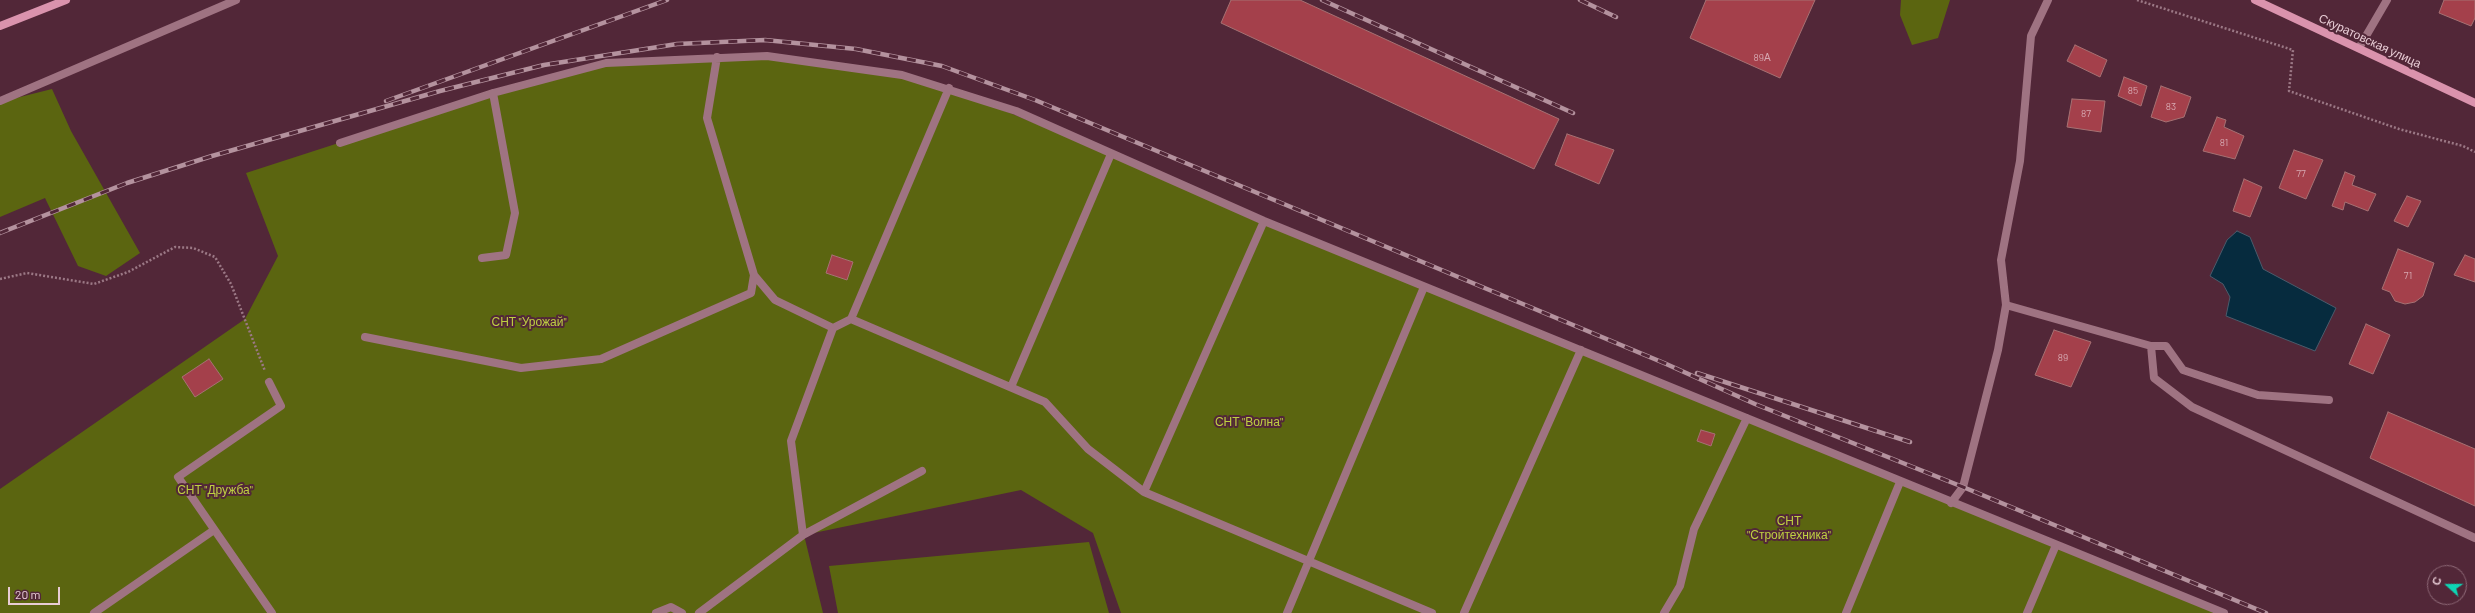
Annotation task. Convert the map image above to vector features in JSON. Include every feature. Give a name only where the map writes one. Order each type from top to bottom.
[{"type":"street","points":[[0,26],[66,0]]},
{"type":"street","points":[[0,100],[236,0]]},
{"type":"street","points":[[1952,503],[1963,487],[1998,350],[2006,305],[2001,260],[2020,161],[2031,36],[2048,0]]},
{"type":"street","name":"Скуратовская улица","points":[[2255,0],[2475,103]]},
{"type":"street","points":[[2359,48],[2387,0]]},
{"type":"street","points":[[717,56],[706,118],[754,275],[775,300],[833,328]]},
{"type":"street","points":[[340,143],[493,93],[606,63],[717,56],[767,56],[902,75],[949,88],[1016,111],[1264,221],[1900,482],[2224,613]]},
{"type":"street","points":[[803,536],[792,441],[833,328],[851,319],[949,88]]},
{"type":"street","points":[[482,258],[506,255],[515,213],[493,93]]},
{"type":"street","points":[[1010,387],[1111,154]]},
{"type":"street","points":[[1144,492],[1264,221]]},
{"type":"street","points":[[365,337],[521,368],[601,359],[750,293],[754,275]]},
{"type":"street","points":[[1287,613],[1424,287]]},
{"type":"street","points":[[2006,305],[2151,346],[2166,346],[2183,370],[2258,395],[2329,400]]},
{"type":"street","points":[[851,319],[1046,402],[1088,449],[1144,492],[1432,613]]},
{"type":"street","points":[[2151,346],[2154,378],[2192,407],[2475,538]]},
{"type":"street","points":[[1464,613],[1581,350]]},
{"type":"street","points":[[269,382],[281,406],[178,477],[272,613]]},
{"type":"street","points":[[1664,613],[1680,586],[1694,529],[1747,418]]},
{"type":"street","points":[[699,613],[803,536],[922,471]]},
{"type":"street","points":[[1846,613],[1900,482]]},
{"type":"street","points":[[94,613],[214,530]]},
{"type":"street","points":[[2027,613],[2056,545]]},
{"type":"street","points":[[656,613],[670,608],[682,613]]},
{"type":"path","points":[[2137,0],[2293,50],[2289,91],[2399,129],[2463,146],[2475,152]]},
{"type":"path","points":[[0,279],[27,273],[94,284],[128,272],[175,247],[193,248],[215,257],[231,284],[269,382]]},
{"type":"green space","points":[[1901,0],[1950,0],[1938,38],[1912,45],[1900,15]]},
{"type":"green space","points":[[767,56],[902,75],[949,88],[2226,613],[1121,613],[1093,533],[1021,490],[804,535],[823,613],[0,613],[0,489],[245,319],[278,256],[246,173],[493,93],[606,63]]},
{"type":"green space","points":[[52,89],[71,131],[140,253],[106,276],[78,266],[45,198],[0,217],[0,102]]},
{"type":"green space","points":[[1089,542],[1109,613],[838,613],[829,566]]},
{"type":"water","points":[[2237,231],[2250,237],[2263,269],[2336,308],[2315,351],[2226,316],[2230,297],[2223,284],[2210,276],[2227,240]]},
{"type":"building","points":[[1231,0],[1300,0],[1559,119],[1534,169],[1221,23]]},
{"type":"building","points":[[1706,0],[1815,0],[1780,78],[1690,38]]},
{"type":"building","points":[[2444,0],[2475,0],[2475,18],[2471,26],[2439,13]]},
{"type":"building","points":[[2075,45],[2107,60],[2100,77],[2067,61]]},
{"type":"building","points":[[2124,77],[2147,86],[2141,106],[2118,96]]},
{"type":"building","points":[[2161,86],[2191,97],[2184,117],[2166,122],[2151,117]]},
{"type":"building","points":[[2072,99],[2105,101],[2101,132],[2067,127]]},
{"type":"building","points":[[2217,117],[2226,120],[2224,127],[2244,136],[2235,159],[2203,151]]},
{"type":"building","points":[[1567,134],[1614,150],[1599,184],[1555,165]]},
{"type":"building","points":[[2294,150],[2323,160],[2306,199],[2279,188]]},
{"type":"building","points":[[2345,172],[2355,176],[2352,185],[2376,194],[2368,211],[2345,202],[2343,210],[2332,206]]},
{"type":"building","points":[[2244,179],[2262,187],[2250,217],[2233,211]]},
{"type":"building","points":[[2407,196],[2421,201],[2408,227],[2394,221]]},
{"type":"building","points":[[2398,249],[2434,263],[2423,296],[2415,302],[2405,304],[2395,301],[2390,292],[2382,289]]},
{"type":"building","points":[[832,255],[853,262],[847,280],[826,273]]},
{"type":"building","points":[[2465,255],[2475,259],[2475,282],[2454,275]]},
{"type":"building","points":[[2366,324],[2390,335],[2373,374],[2349,364]]},
{"type":"building","points":[[2054,330],[2091,342],[2071,387],[2035,375]]},
{"type":"building","points":[[209,359],[223,379],[195,397],[182,377]]},
{"type":"building","points":[[2388,412],[2475,449],[2475,506],[2370,458]]},
{"type":"building","points":[[1701,430],[1715,434],[1711,446],[1697,441]]},
{"type":"railway","points":[[386,101],[667,0]]},
{"type":"railway","points":[[1322,0],[1573,113]]},
{"type":"railway","points":[[1580,0],[1616,17]]},
{"type":"railway","points":[[0,233],[127,183],[212,156],[440,91],[544,65],[677,44],[765,40],[856,49],[942,66],[1035,100],[1664,363],[1755,404],[1963,487],[2266,613]]},
{"type":"railway","points":[[1697,373],[1910,442]]},
{"type":"park label","name":"СНТ \"Урожай\"","points":[[529,322]]},
{"type":"park label","name":"СНТ \"Волна\"","points":[[1249,422]]},
{"type":"park label","name":"СНТ \"Дружба\"","points":[[215,490]]},
{"type":"park label","name":"СНТ \"Стройтехника\"","points":[[1789,528]]}]
